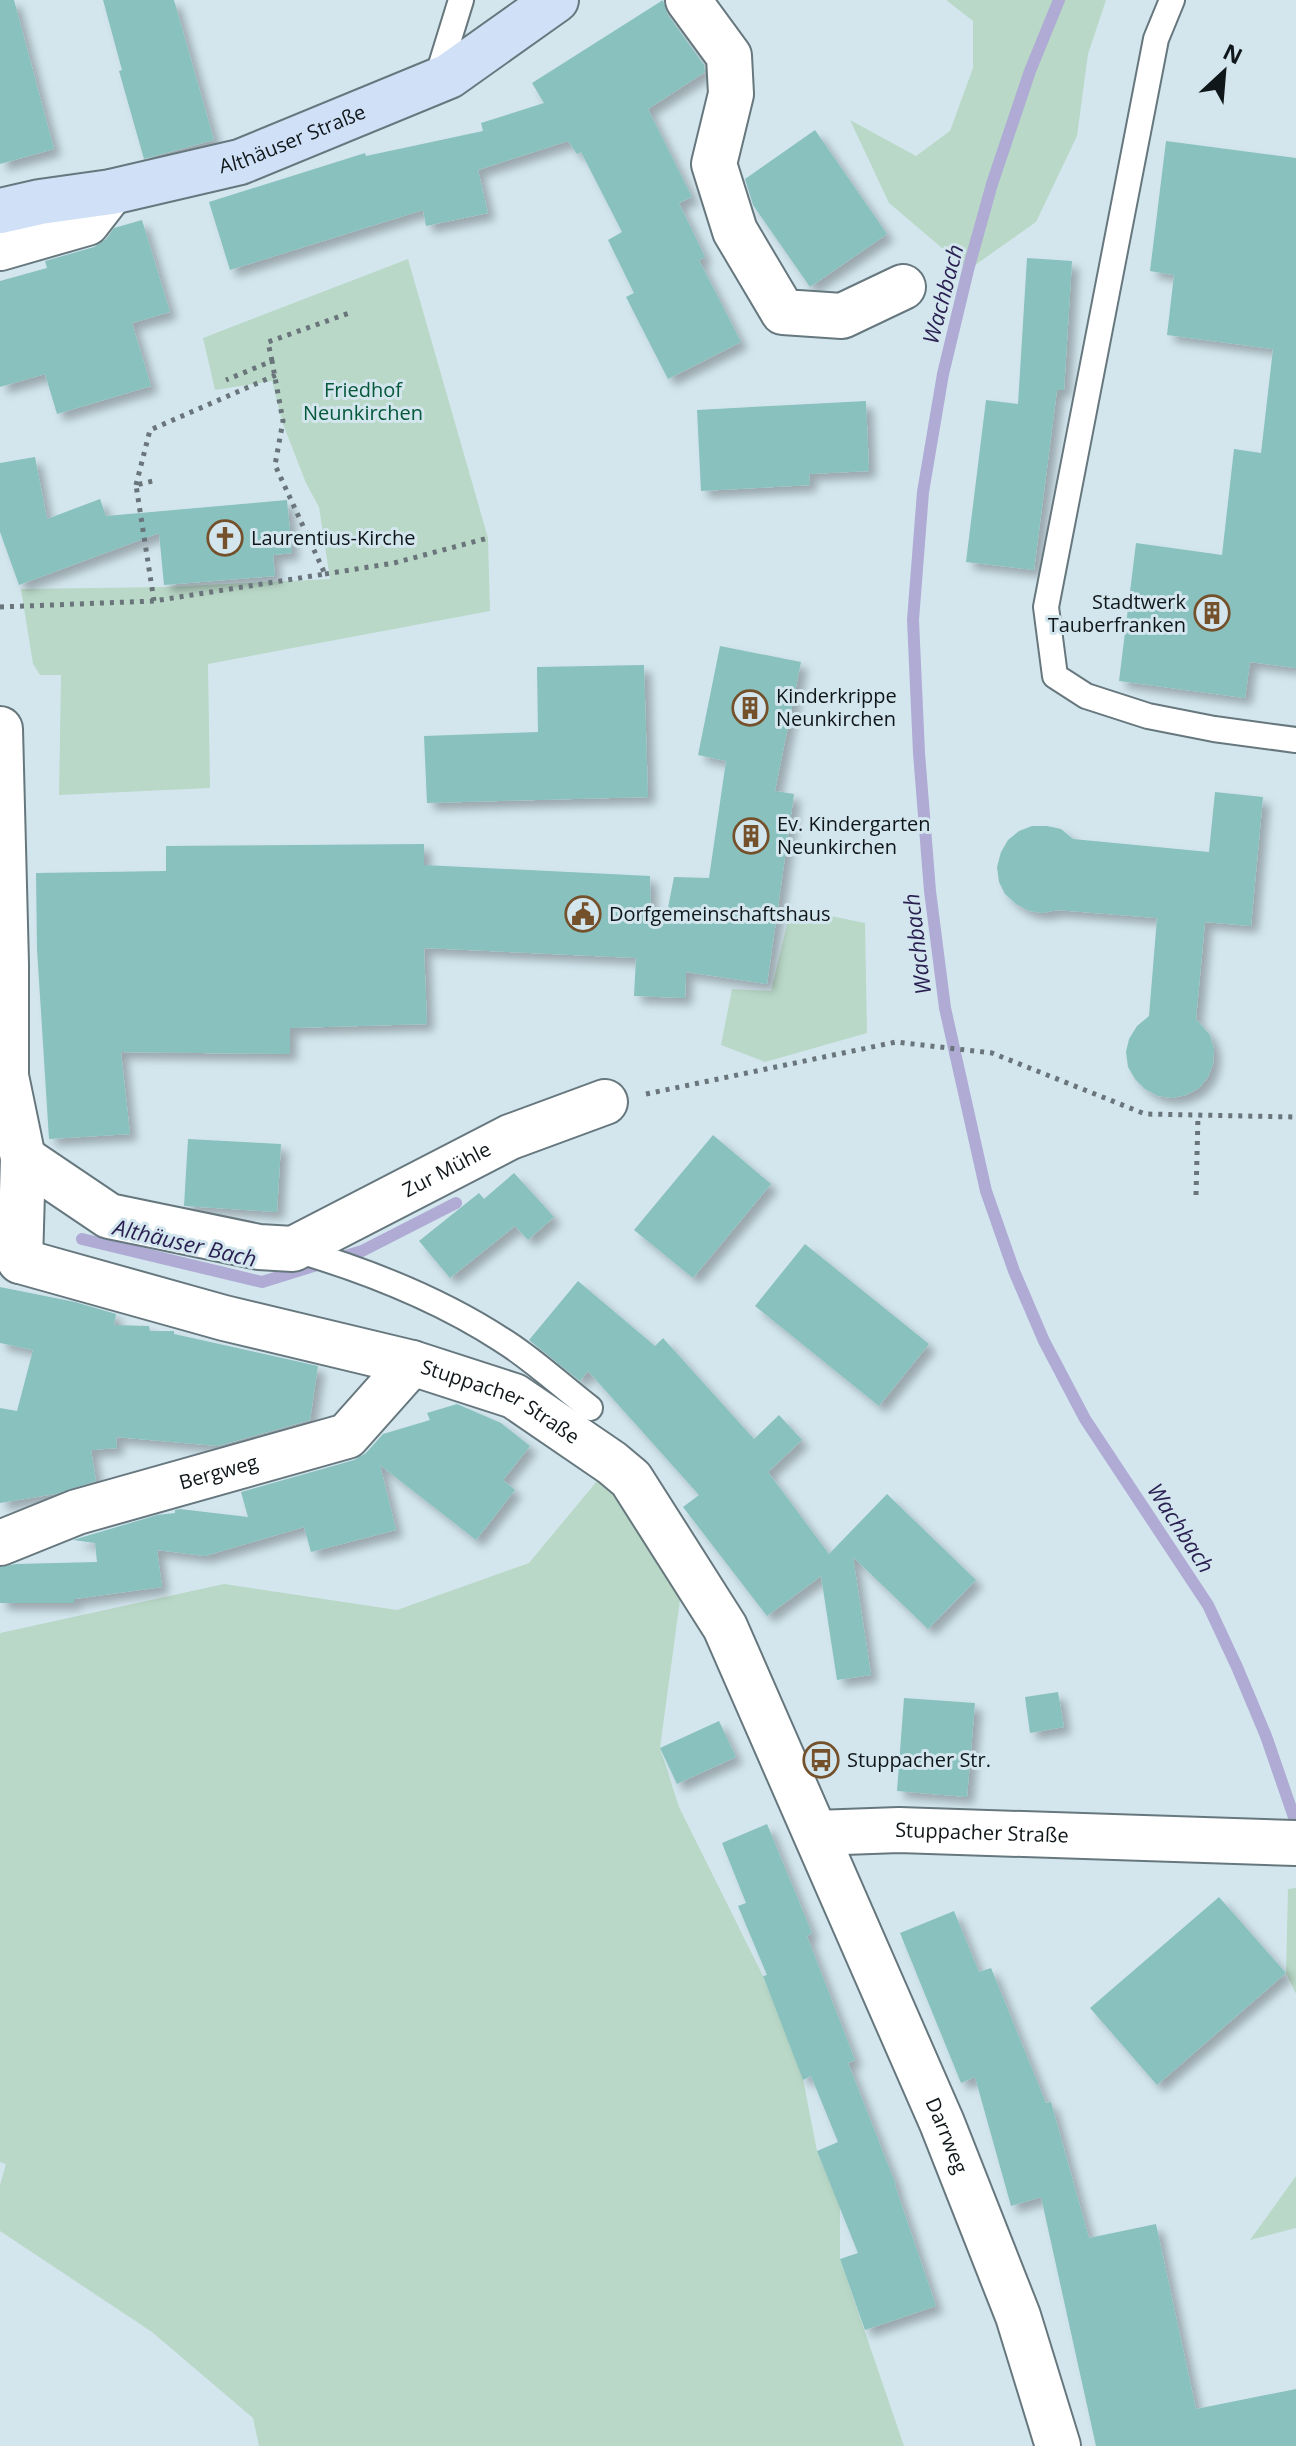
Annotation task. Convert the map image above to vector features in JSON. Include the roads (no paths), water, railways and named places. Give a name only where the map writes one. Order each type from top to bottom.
[{"type":"street","name":"Althäuser Straße","points":[[0,211],[111,192],[240,162],[449,76],[556,0]]},
{"type":"street","points":[[688,0],[729,56],[731,94],[714,164],[735,231],[783,312],[842,316],[903,287]]},
{"type":"street","points":[[0,248],[87,223],[111,192]]},
{"type":"street","name":"Stuppacher Straße","points":[[0,729],[6,1076],[23,1158],[10,1265],[412,1363],[514,1396],[612,1463],[631,1479],[725,1627],[816,1833],[899,1830],[1296,1843]]},
{"type":"street","name":"Zur Mühle","points":[[293,1249],[510,1137],[605,1102]]},
{"type":"street","points":[[23,1158],[109,1216],[259,1247],[293,1249]]},
{"type":"street","name":"Bergweg","points":[[0,1543],[77,1512],[347,1436],[412,1363]]},
{"type":"street","name":"Darrweg","points":[[816,1833],[942,2123],[1018,2316],[1058,2446]]},
{"type":"lane","points":[[436,81],[461,0]]},
{"type":"lane","points":[[1172,0],[1156,39],[1046,607],[1055,676],[1086,696],[1148,716],[1296,740]]},
{"type":"lane","points":[[293,1249],[351,1266],[478,1325],[505,1341],[590,1408]]},
{"type":"waterway","name":"Wachbach","points":[[1059,0],[1030,71],[992,184],[968,270],[943,374],[923,492],[913,620],[930,891],[945,1008],[986,1191],[1014,1271],[1044,1341],[1085,1419],[1208,1605],[1266,1736],[1296,1823]]},
{"type":"waterway","name":"Althäuser Bach","points":[[82,1239],[262,1282],[362,1251],[456,1203]]},
{"type":"place","name":"Laurentius-Kirche","points":[[225,538]]},
{"type":"place","name":"Stadtwerk Tauberfranken","points":[[1212,613]]},
{"type":"place","name":"Kinderkrippe Neunkirchen","points":[[750,708]]},
{"type":"place","name":"Ev. Kindergarten Neunkirchen","points":[[751,836]]},
{"type":"place","name":"Dorfgemeinschaftshaus","points":[[583,914]]},
{"type":"place","name":"Stuppacher Str.","points":[[821,1760]]},
{"type":"park label","name":"Friedhof Neunkirchen","points":[[363,402]]}]
